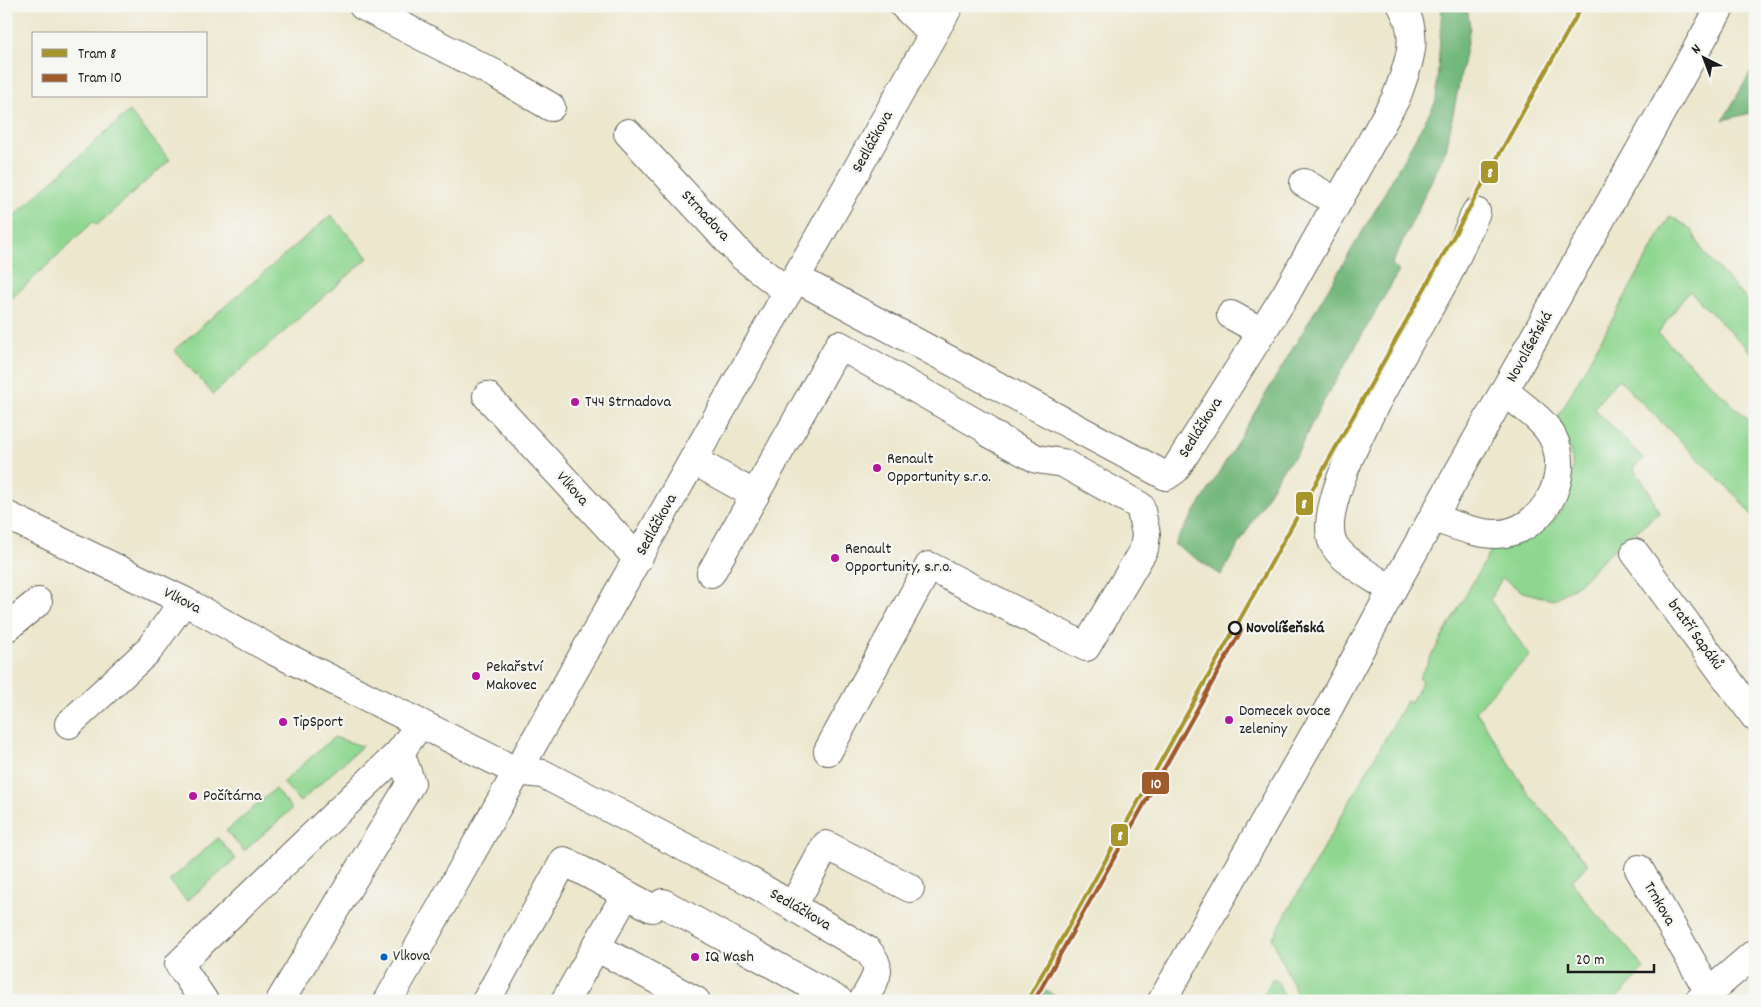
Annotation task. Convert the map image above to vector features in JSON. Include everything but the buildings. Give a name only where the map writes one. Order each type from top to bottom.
[{"type":"street","points":[[363,6],[494,74],[551,107]]},
{"type":"street","points":[[904,6],[933,34]]},
{"type":"street","name":"Sedláčkova","points":[[388,1001],[949,6]]},
{"type":"street","name":"Sedláčkova","points":[[792,285],[1166,476],[1175,470],[1286,294],[1396,98],[1405,73],[1413,32],[1402,6]]},
{"type":"street","name":"Novolíšeňská","points":[[1162,1001],[1315,734],[1392,590],[1721,6]]},
{"type":"street","name":"Strnadova","points":[[628,133],[742,256],[792,285]]},
{"type":"street","points":[[1304,182],[1338,202]]},
{"type":"street","points":[[1392,590],[1341,555],[1334,545],[1330,524],[1333,503],[1345,464],[1444,283],[1476,212]]},
{"type":"street","points":[[1231,315],[1262,332]]},
{"type":"street","points":[[711,573],[839,346],[1037,459],[1063,463],[1140,506],[1146,534],[1144,549],[1086,647],[929,566],[828,751]]},
{"type":"street","points":[[1433,518],[1484,534],[1498,534],[1524,528],[1547,506],[1555,490],[1560,472],[1559,457],[1552,437],[1544,425],[1505,391]]},
{"type":"street","name":"Vlkova","points":[[487,396],[638,559]]},
{"type":"street","points":[[693,460],[755,495]]},
{"type":"street","name":"Vlkova","points":[[9,521],[184,601],[272,650],[516,771]]},
{"type":"street","name":"bratří Sapáků","points":[[1635,553],[1755,717]]},
{"type":"street","points":[[69,724],[148,651],[184,601]]},
{"type":"street","points":[[6,628],[38,602]]},
{"type":"street","points":[[204,1001],[179,964],[400,752],[420,724]]},
{"type":"street","points":[[280,1001],[411,783],[400,752]]},
{"type":"street","name":"Sedláčkova","points":[[516,771],[543,774],[748,880],[860,945],[873,956],[877,963],[878,972],[864,1001]]},
{"type":"street","points":[[793,906],[826,846],[910,888]]},
{"type":"street","points":[[486,1001],[564,861],[626,894],[658,906],[838,1001]]},
{"type":"street","name":"Trnkova","points":[[1639,868],[1704,996],[1755,953]]},
{"type":"street","points":[[565,1001],[626,894]]},
{"type":"street","points":[[596,947],[696,1001]]},
{"type":"green space","points":[[1442,6],[1467,6],[1470,27],[1446,150],[1392,264],[1399,271],[1317,413],[1297,454],[1282,470],[1221,575],[1174,544],[1205,496],[1374,212],[1436,101]]},
{"type":"green space","points":[[1755,65],[1755,112],[1723,120]]},
{"type":"green space","points":[[129,111],[170,160],[97,225],[93,222],[9,301],[6,298],[6,223]]},
{"type":"green space","points":[[331,215],[368,258],[213,394],[174,350]]},
{"type":"green space","points":[[1670,216],[1691,229],[1703,252],[1755,309],[1755,356],[1689,291],[1658,333],[1755,426],[1755,519],[1738,498],[1618,379],[1594,408],[1644,459],[1633,468],[1651,494],[1659,513],[1606,556],[1579,584],[1553,600],[1523,592],[1502,578],[1490,600],[1530,656],[1501,683],[1476,711],[1528,793],[1588,864],[1572,881],[1644,969],[1612,1001],[1300,1001],[1272,939],[1407,700],[1411,702],[1422,681],[1419,678],[1494,545],[1535,534],[1554,520],[1561,510],[1571,486],[1572,462],[1567,444],[1554,424]]},
{"type":"green space","points":[[334,737],[362,746],[300,802],[283,782]]},
{"type":"green space","points":[[275,789],[292,809],[244,851],[226,831]]},
{"type":"green space","points":[[218,838],[236,859],[187,901],[169,881]]},
{"type":"green space","points":[[1273,978],[1278,982],[1286,1001],[1260,1001]]},
{"type":"green space","points":[[1043,989],[1064,1001],[1036,1001]]},
{"type":"tram line","name":"8","points":[[1027,1001],[1582,6]]},
{"type":"tram line","name":"10","points":[[1034,1001],[1241,631]]},
{"type":"place","name":"T44 Strnadova","points":[[575,402]]},
{"type":"place","name":"Renault Opportunity s.r.o.","points":[[877,468]]},
{"type":"place","name":"Renault Opportunity, s.r.o.","points":[[835,558]]},
{"type":"place","name":"Novolíšeňská","points":[[1235,628]]},
{"type":"place","name":"Pekařství Makovec","points":[[476,676]]},
{"type":"place","name":"Domecek ovoce zeleniny","points":[[1229,720]]},
{"type":"place","name":"TipSport","points":[[283,722]]},
{"type":"place","name":"Počítárna","points":[[193,796]]},
{"type":"place","name":"Vlkova","points":[[384,957]]},
{"type":"place","name":"IQ Wash","points":[[695,957]]}]
